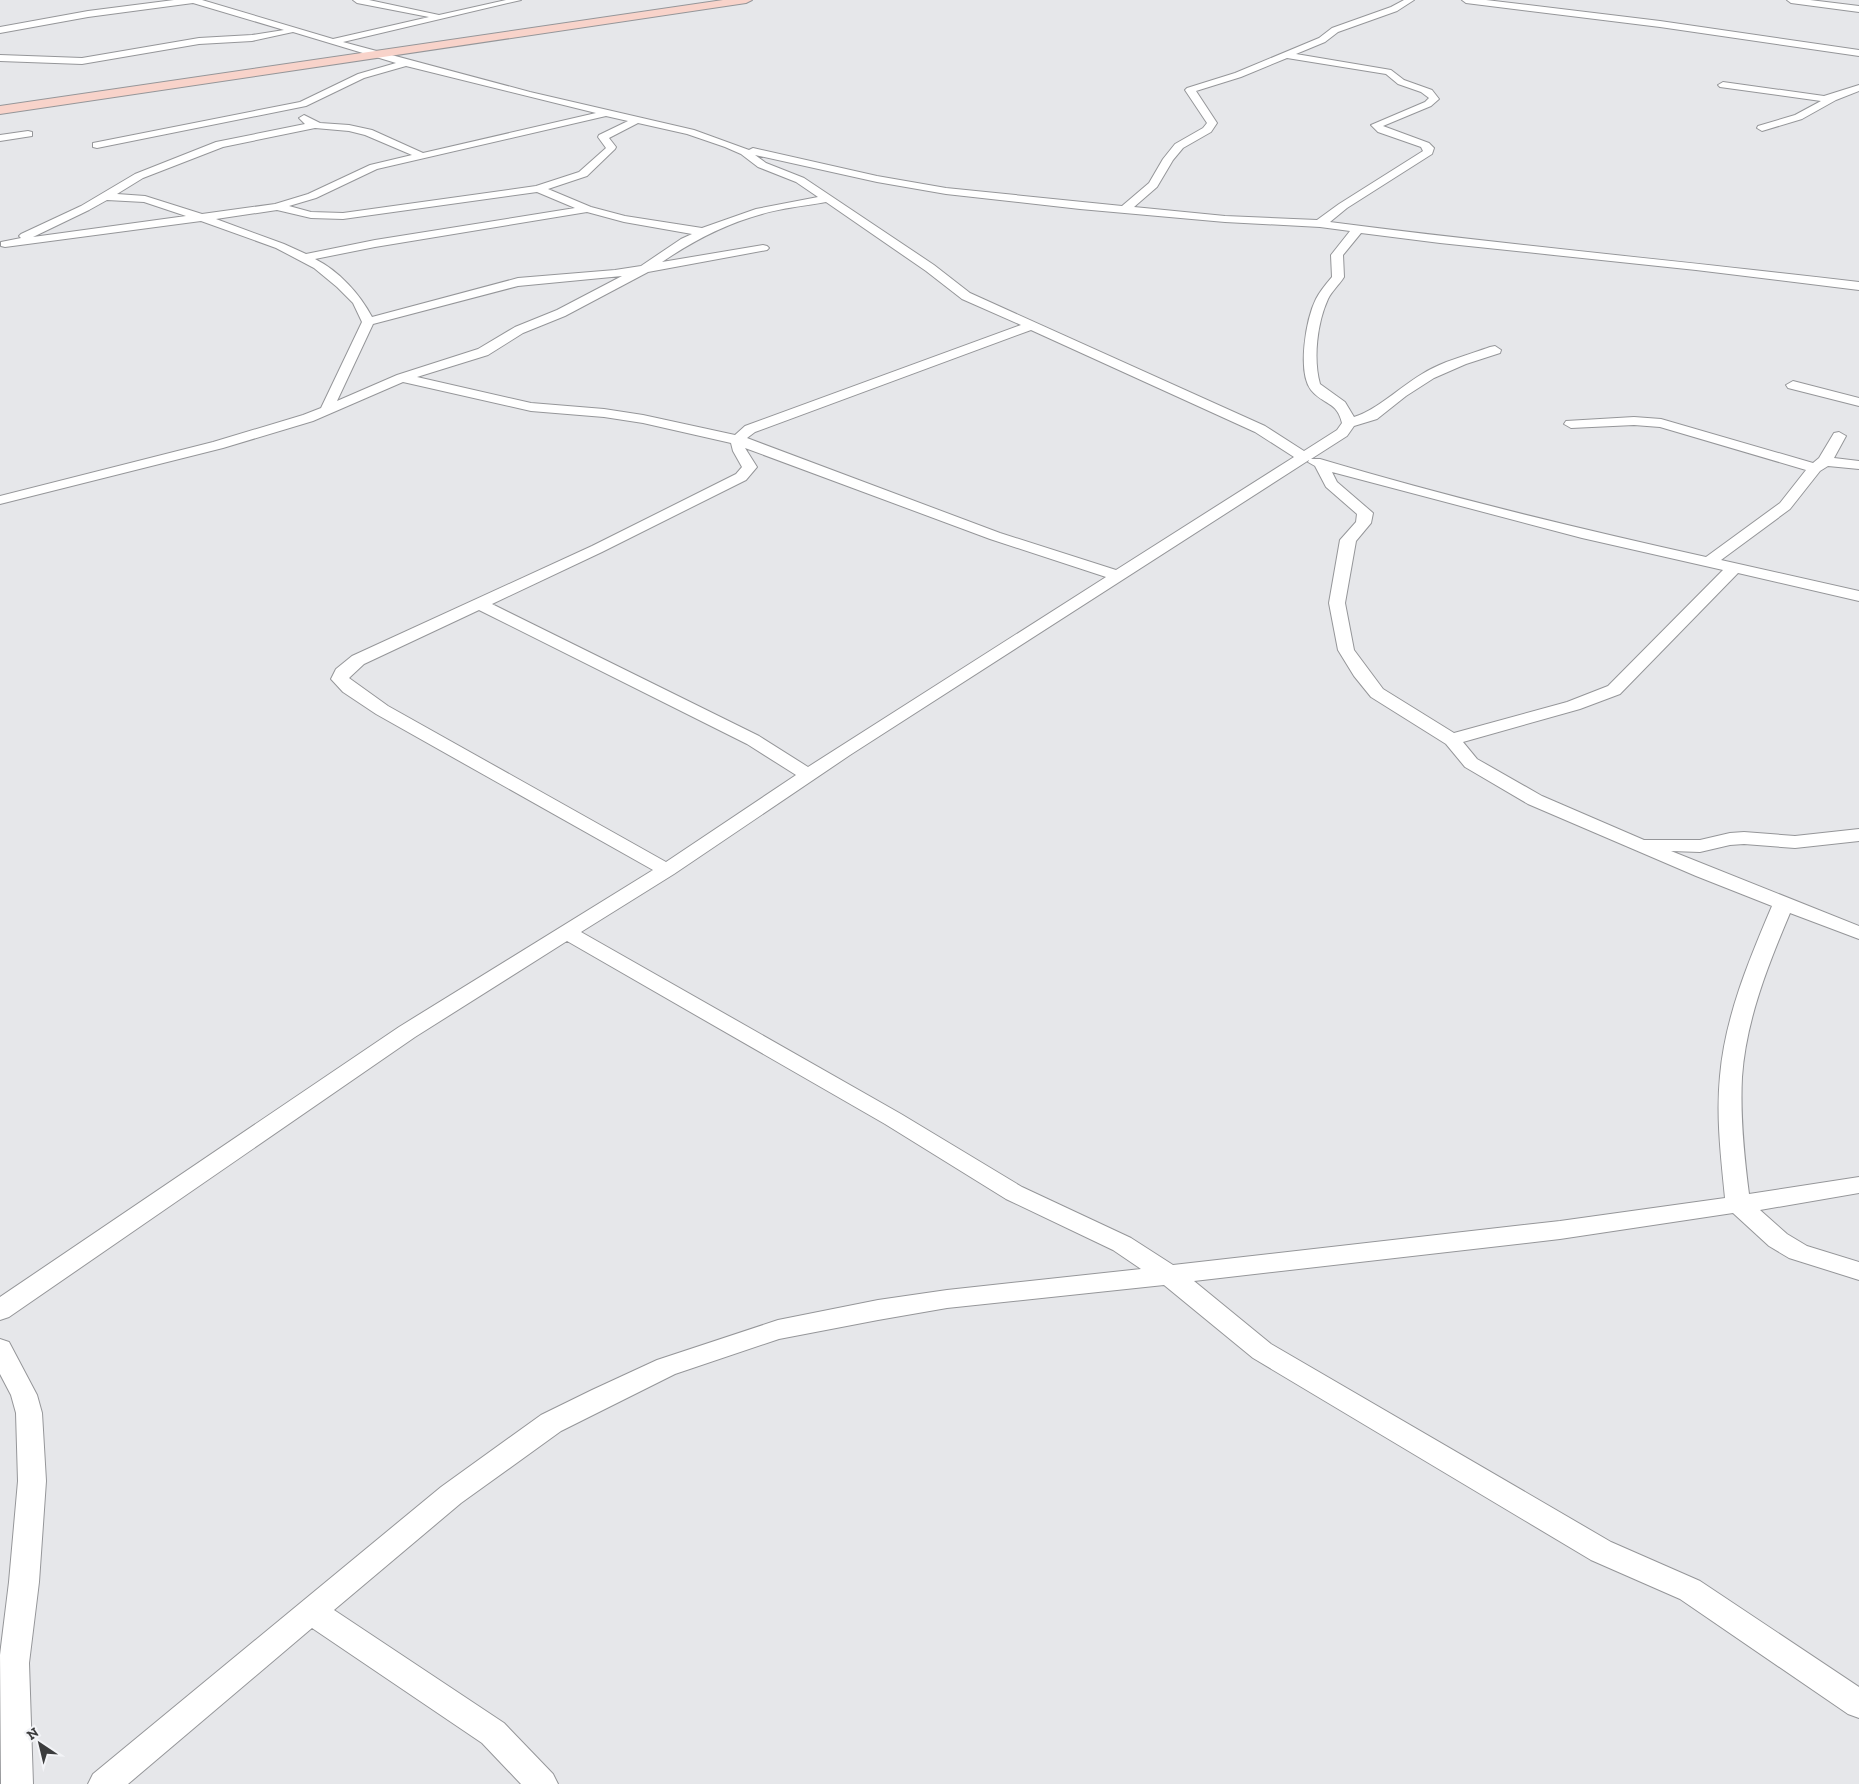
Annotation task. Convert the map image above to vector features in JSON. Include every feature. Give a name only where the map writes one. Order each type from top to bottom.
[{"type":"street","points":[[0,30],[88,14],[193,0],[406,63],[690,132],[745,152],[762,165],[800,180],[930,268],[959,292],[1260,428],[1304,456],[1321,464],[1587,535],[1710,561],[1859,596]]},
{"type":"street","points":[[357,0],[404,4],[440,17]]},
{"type":"street","points":[[332,41],[517,0]]},
{"type":"street","points":[[0,110],[746,0]]},
{"type":"street","points":[[1124,210],[1153,185],[1168,159],[1179,146],[1207,130],[1212,123],[1190,90],[1238,75],[1322,40],[1336,30],[1394,9],[1410,0]]},
{"type":"street","points":[[1466,0],[1660,24],[1859,53]]},
{"type":"street","points":[[1791,0],[1859,9]]},
{"type":"street","points":[[0,58],[82,61],[199,41],[252,38],[294,30]]},
{"type":"street","points":[[1848,52],[1859,48]]},
{"type":"street","points":[[1285,54],[1388,72],[1402,82],[1432,95],[1434,99],[1428,104],[1376,125],[1382,130],[1425,145],[1429,148],[1428,152],[1343,206],[1320,224]]},
{"type":"street","points":[[97,145],[303,104],[361,76],[406,63]]},
{"type":"street","points":[[1723,85],[1811,98],[1832,98]]},
{"type":"street","points":[[1762,128],[1788,122],[1806,114],[1832,98],[1859,88]]},
{"type":"street","points":[[303,104],[303,115],[306,121],[315,125],[364,131],[422,156]]},
{"type":"street","points":[[3,245],[276,207],[312,196],[368,168],[608,113]]},
{"type":"street","points":[[276,207],[311,215],[343,216],[538,189],[583,174],[610,149],[611,147],[603,138],[637,120]]},
{"type":"street","points":[[3,245],[71,215],[138,176],[220,144],[315,125]]},
{"type":"street","points":[[0,138],[28,134]]},
{"type":"street","points":[[729,146],[911,186],[1124,210],[1225,219],[1320,224],[1357,230],[1686,265],[1859,286]]},
{"type":"street","points":[[538,189],[587,209],[624,219],[703,232]]},
{"type":"street","points":[[104,196],[145,199],[201,216],[272,243],[305,258],[318,265],[341,284],[358,302],[368,322],[326,411]]},
{"type":"street","points":[[0,500],[218,445],[288,425],[326,411],[402,378],[483,352],[519,330],[561,313],[643,270],[685,241],[703,232],[742,216],[827,199]]},
{"type":"street","points":[[305,258],[357,245],[467,230],[587,209]]},
{"type":"street","points":[[1349,424],[1344,408],[1317,389],[1312,380],[1312,346],[1314,327],[1322,299],[1328,289],[1336,282],[1340,273],[1337,255],[1357,230]]},
{"type":"street","points":[[368,322],[509,284],[532,280],[643,270],[764,248]]},
{"type":"street","points":[[667,870],[382,710],[349,688],[340,679],[342,673],[358,660],[597,549],[741,477],[750,467],[739,452],[738,440],[742,434],[1031,326]]},
{"type":"street","points":[[0,1310],[407,1032],[667,870],[809,775],[1342,432],[1349,424],[1372,416],[1401,393],[1429,375],[1461,361],[1495,350]]},
{"type":"street","points":[[402,378],[531,407],[628,416],[738,440],[995,536],[1058,558],[1119,576]]},
{"type":"street","points":[[1793,385],[1859,402]]},
{"type":"street","points":[[1571,424],[1634,421],[1661,423],[1820,465],[1859,465]]},
{"type":"street","points":[[1710,561],[1785,506],[1820,465],[1839,436]]},
{"type":"street","points":[[1321,464],[1332,484],[1365,512],[1363,523],[1348,540],[1337,603],[1346,650],[1360,672],[1377,693],[1452,740],[1470,763],[1535,800],[1783,905],[1859,933]]},
{"type":"street","points":[[1452,740],[1504,724],[1558,712],[1590,702],[1614,690],[1735,567]]},
{"type":"street","points":[[480,604],[753,740],[809,775]]},
{"type":"street","points":[[1640,846],[1654,844],[1700,846],[1744,838],[1795,842],[1859,835]]},
{"type":"street","points":[[1783,905],[1748,994],[1731,1075],[1732,1153],[1738,1204],[1778,1240],[1798,1252],[1859,1271]]},
{"type":"street","points":[[567,933],[885,1114],[1014,1193],[1122,1244],[1169,1276],[1262,1351],[1601,1551],[1690,1590],[1859,1704]]},
{"type":"street","points":[[104,1784],[451,1495],[551,1423],[666,1367],[778,1330],[878,1310],[947,1299],[1169,1276],[1560,1230],[1859,1184]]},
{"type":"street","points":[[0,1349],[12,1369],[27,1404],[32,1481],[24,1582],[14,1663],[17,1784]]},
{"type":"street","points":[[312,1612],[493,1733],[542,1784]]}]
